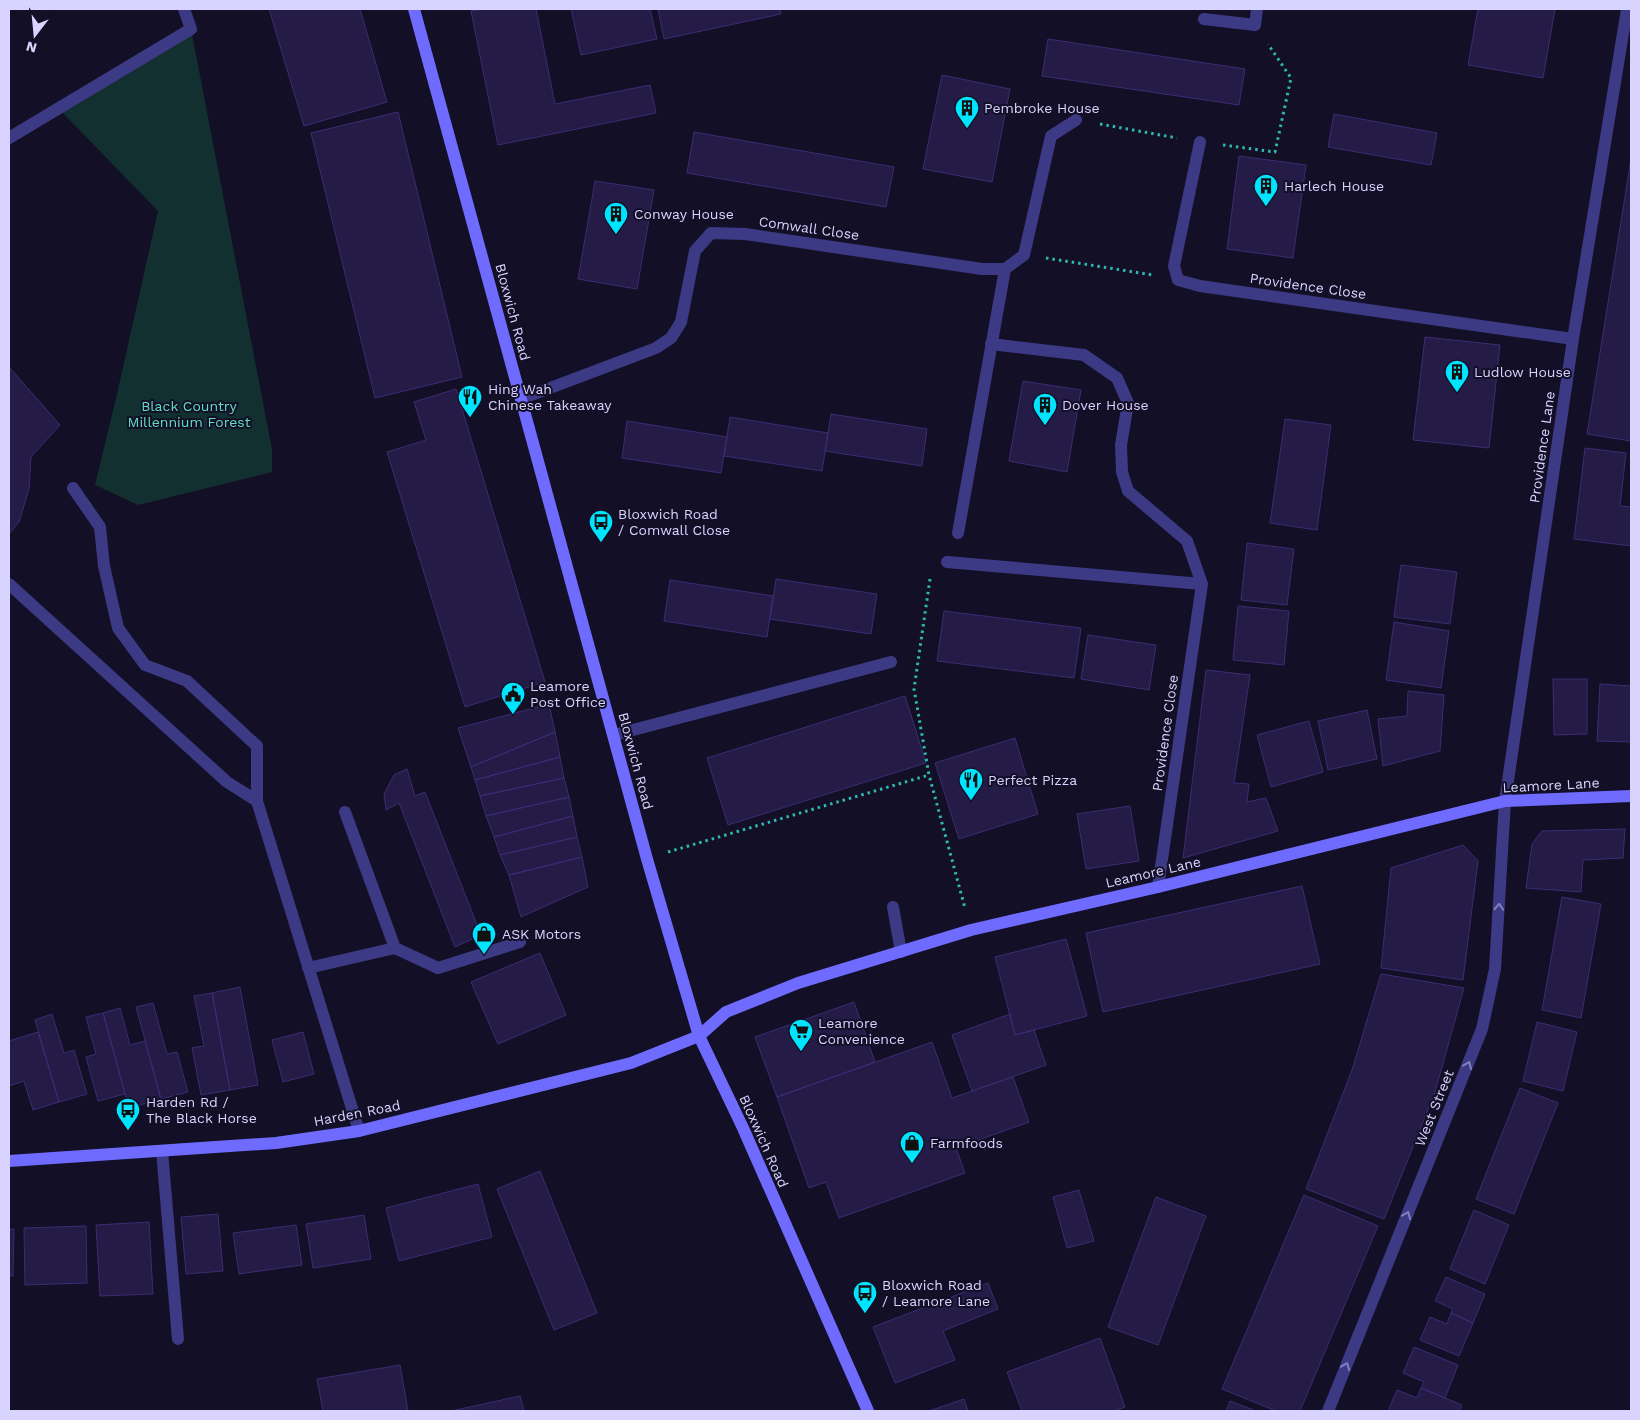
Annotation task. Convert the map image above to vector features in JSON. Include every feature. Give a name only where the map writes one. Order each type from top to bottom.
[{"type":"street","points":[[9,138],[191,29],[184,9]]},
{"type":"street","name":"Bloxwich Road","points":[[414,9],[647,859],[700,1036],[747,1137],[868,1411]]},
{"type":"street","points":[[1204,19],[1255,25],[1258,9]]},
{"type":"street","name":"Providence Lane","points":[[1505,801],[1573,339],[1627,9]]},
{"type":"street","points":[[958,533],[1005,269],[1024,255],[1051,136],[1076,120]]},
{"type":"street","points":[[1178,280],[1174,266],[1200,142]]},
{"type":"street","name":"Comwall Close","points":[[521,399],[656,348],[671,338],[681,322],[695,252],[711,233],[745,234],[982,269],[1005,269]]},
{"type":"street","name":"Providence Close","points":[[1178,280],[1200,286],[1573,339]]},
{"type":"street","name":"Providence Close","points":[[991,344],[1084,355],[1117,378],[1128,403],[1121,445],[1122,472],[1128,491],[1187,541],[1202,584],[1158,887]]},
{"type":"street","points":[[74,488],[100,528],[104,566],[118,628],[145,665],[187,681],[257,746],[256,801],[359,1131]]},
{"type":"street","points":[[947,562],[1202,584]]},
{"type":"street","points":[[9,584],[227,782],[256,801]]},
{"type":"street","points":[[614,735],[892,662]]},
{"type":"street","name":"Leamore Lane","points":[[700,1036],[726,1012],[798,983],[971,930],[1158,887],[1505,801],[1631,796]]},
{"type":"street","name":"West Street","points":[[1328,1411],[1482,1029],[1495,970],[1505,801]]},
{"type":"street","points":[[346,812],[394,948]]},
{"type":"street","points":[[893,907],[901,952]]},
{"type":"street","points":[[308,968],[394,948],[438,968],[520,942]]},
{"type":"street","name":"Harden Road","points":[[9,1161],[276,1143],[359,1131],[631,1063],[700,1036]]},
{"type":"street","points":[[162,1151],[178,1339]]},
{"type":"path","points":[[1076,120],[1200,142],[1275,152],[1291,78],[1255,25]]},
{"type":"path","points":[[1024,255],[1178,280]]},
{"type":"path","points":[[931,571],[914,689],[929,776],[971,930]]},
{"type":"path","points":[[647,859],[929,776]]},
{"type":"green space","name":"Black Country Millennium Forest","points":[[191,29],[272,449],[272,472],[138,505],[95,485],[158,211],[58,108]]},
{"type":"building","points":[[269,9],[360,9],[387,102],[304,126]]},
{"type":"building","points":[[483,9],[536,9],[555,104],[650,85],[656,113],[498,145],[471,11]]},
{"type":"building","points":[[571,9],[650,9],[657,39],[581,55]]},
{"type":"building","points":[[658,9],[780,9],[781,14],[664,39]]},
{"type":"building","points":[[1478,9],[1555,9],[1543,78],[1468,65]]},
{"type":"building","points":[[1048,39],[1245,69],[1239,105],[1042,76]]},
{"type":"building","name":"Pembroke House","points":[[942,75],[1010,89],[992,182],[923,169]]},
{"type":"building","points":[[398,112],[462,377],[375,398],[311,133]]},
{"type":"building","points":[[1334,114],[1437,133],[1431,165],[1328,147]]},
{"type":"building","points":[[694,132],[894,167],[886,207],[687,173]]},
{"type":"building","name":"Harlech House","points":[[1239,156],[1306,165],[1293,258],[1227,249]]},
{"type":"building","points":[[1631,159],[1631,441],[1587,434]]},
{"type":"building","name":"Conway House","points":[[595,181],[654,190],[637,289],[578,279]]},
{"type":"building","name":"Ludlow House","points":[[1425,337],[1500,345],[1489,448],[1413,440]]},
{"type":"building","points":[[9,367],[60,425],[31,457],[29,489],[19,522],[9,534]]},
{"type":"building","name":"Dover House","points":[[1023,381],[1081,390],[1067,472],[1009,461]]},
{"type":"building","points":[[456,389],[545,682],[465,707],[387,452],[426,440],[414,402]]},
{"type":"building","points":[[831,414],[927,429],[922,466],[825,451]]},
{"type":"building","points":[[730,417],[828,433],[822,471],[724,456]]},
{"type":"building","points":[[1285,419],[1331,425],[1317,530],[1270,523]]},
{"type":"building","points":[[627,421],[727,437],[721,473],[622,458]]},
{"type":"building","points":[[1585,448],[1626,453],[1620,506],[1631,507],[1631,546],[1574,539]]},
{"type":"building","points":[[1247,543],[1294,549],[1287,605],[1241,600]]},
{"type":"building","points":[[1401,565],[1457,572],[1450,624],[1394,617]]},
{"type":"building","points":[[776,579],[877,594],[871,634],[770,619]]},
{"type":"building","points":[[670,580],[773,596],[767,637],[664,621]]},
{"type":"building","points":[[1238,606],[1289,611],[1284,665],[1233,660]]},
{"type":"building","points":[[944,611],[1081,628],[1074,678],[937,661]]},
{"type":"building","points":[[1394,622],[1449,631],[1441,688],[1386,680]]},
{"type":"building","points":[[1088,635],[1156,645],[1149,690],[1081,679]]},
{"type":"building","points":[[1206,670],[1250,675],[1234,783],[1249,784],[1247,802],[1266,798],[1278,831],[1183,858]]},
{"type":"building","points":[[1553,679],[1587,679],[1587,734],[1554,735]]},
{"type":"building","points":[[1600,684],[1631,686],[1631,742],[1597,741]]},
{"type":"building","points":[[1408,691],[1444,695],[1440,751],[1383,766],[1378,719],[1407,716]]},
{"type":"building","points":[[905,696],[926,763],[728,825],[707,758]]},
{"type":"building","points":[[549,704],[555,732],[471,767],[458,728]]},
{"type":"building","points":[[1367,710],[1377,759],[1328,770],[1318,721]]},
{"type":"building","points":[[1309,721],[1323,772],[1271,787],[1257,735]]},
{"type":"building","points":[[555,732],[560,757],[475,780],[471,767]]},
{"type":"building","points":[[1015,738],[1038,814],[959,839],[935,763]]},
{"type":"building","points":[[560,757],[564,778],[480,796],[475,780]]},
{"type":"building","points":[[407,769],[415,796],[425,792],[481,935],[455,947],[399,803],[386,810],[384,794],[394,775]]},
{"type":"building","points":[[564,778],[569,797],[486,816],[480,796]]},
{"type":"building","points":[[569,797],[573,816],[494,837],[486,816]]},
{"type":"building","points":[[1130,806],[1139,861],[1086,869],[1077,814]]},
{"type":"building","points":[[573,816],[577,837],[500,855],[494,837]]},
{"type":"building","points":[[1625,829],[1623,858],[1583,860],[1581,892],[1526,888],[1532,844],[1542,831]]},
{"type":"building","points":[[577,837],[582,857],[509,875],[500,855]]},
{"type":"building","points":[[1463,845],[1478,861],[1463,980],[1381,968],[1391,868]]},
{"type":"building","points":[[582,857],[588,887],[521,917],[509,875]]},
{"type":"building","points":[[1302,886],[1320,964],[1103,1012],[1086,933]]},
{"type":"building","points":[[1562,897],[1601,904],[1581,1018],[1542,1010]]},
{"type":"building","points":[[1066,939],[1087,1016],[1015,1035],[995,957]]},
{"type":"building","points":[[540,953],[566,1015],[498,1044],[471,982]]},
{"type":"building","points":[[1381,974],[1464,988],[1435,1092],[1384,1219],[1306,1189],[1352,1070]]},
{"type":"building","points":[[240,987],[258,1085],[230,1090],[212,993]]},
{"type":"building","points":[[212,993],[230,1090],[201,1095],[192,1048],[204,1046],[194,996]]},
{"type":"building","points":[[854,1002],[875,1062],[777,1097],[755,1037]]},
{"type":"building","points":[[153,1003],[167,1054],[177,1052],[188,1092],[161,1099],[136,1007]]},
{"type":"building","points":[[120,1008],[130,1045],[145,1041],[161,1099],[129,1108],[103,1013]]},
{"type":"building","points":[[103,1013],[125,1094],[98,1101],[86,1057],[96,1054],[86,1017]]},
{"type":"building","points":[[52,1014],[64,1053],[74,1050],[87,1094],[59,1102],[35,1020]]},
{"type":"building","points":[[1010,1014],[1015,1035],[1034,1030],[1046,1065],[972,1091],[952,1035]]},
{"type":"building","points":[[1537,1022],[1577,1032],[1563,1091],[1523,1081]]},
{"type":"building","points":[[38,1032],[59,1102],[33,1110],[24,1081],[9,1086],[9,1041]]},
{"type":"building","points":[[303,1032],[314,1074],[283,1082],[272,1040]]},
{"type":"building","points":[[932,1042],[952,1098],[1013,1077],[1029,1122],[956,1148],[965,1173],[839,1218],[826,1182],[809,1188],[777,1097]]},
{"type":"building","points":[[1520,1088],[1558,1103],[1514,1214],[1476,1199]]},
{"type":"building","points":[[540,1171],[597,1313],[554,1330],[497,1189]]},
{"type":"building","points":[[478,1184],[492,1237],[399,1261],[386,1208]]},
{"type":"building","points":[[1079,1190],[1094,1241],[1067,1248],[1053,1197]]},
{"type":"building","points":[[1304,1195],[1378,1226],[1300,1411],[1276,1411],[1222,1389]]},
{"type":"building","points":[[1156,1197],[1206,1216],[1158,1345],[1108,1327]]},
{"type":"building","points":[[1474,1210],[1509,1225],[1485,1284],[1450,1269]]},
{"type":"building","points":[[218,1214],[223,1271],[186,1274],[181,1217]]},
{"type":"building","points":[[364,1215],[371,1259],[313,1268],[306,1224]]},
{"type":"building","points":[[149,1222],[153,1294],[100,1296],[96,1225]]},
{"type":"building","points":[[296,1225],[302,1265],[239,1274],[233,1233]]},
{"type":"building","points":[[86,1226],[87,1283],[25,1285],[24,1228]]},
{"type":"building","points":[[9,1229],[14,1229],[13,1276],[9,1276]]},
{"type":"building","points":[[1446,1277],[1485,1294],[1473,1323],[1451,1313],[1453,1309],[1435,1301]]},
{"type":"building","points":[[988,1283],[998,1309],[943,1331],[955,1360],[895,1383],[873,1327]]},
{"type":"building","points":[[1451,1313],[1473,1323],[1459,1356],[1420,1340],[1430,1317],[1447,1324]]},
{"type":"building","points":[[1100,1338],[1125,1407],[1113,1411],[1022,1411],[1007,1372]]},
{"type":"building","points":[[1414,1347],[1458,1365],[1445,1398],[1421,1388],[1424,1382],[1403,1373]]},
{"type":"building","points":[[400,1365],[408,1411],[323,1411],[317,1379]]},
{"type":"building","points":[[1421,1388],[1462,1405],[1459,1411],[1388,1411],[1397,1390],[1417,1398]]},
{"type":"building","points":[[520,1396],[524,1411],[451,1411]]},
{"type":"building","points":[[964,1399],[968,1411],[929,1411]]},
{"type":"building","points":[[1230,1401],[1256,1411],[1226,1411]]},
{"type":"place","name":"Pembroke House","points":[[967,129]]},
{"type":"place","name":"Harlech House","points":[[1266,207]]},
{"type":"place","name":"Conway House","points":[[616,235]]},
{"type":"place","name":"Ludlow House","points":[[1457,393]]},
{"type":"place","name":"Hing Wah Chinese Takeaway","points":[[470,418]]},
{"type":"place","name":"Dover House","points":[[1045,426]]},
{"type":"place","name":"Bloxwich Road / Comwall Close","points":[[601,543]]},
{"type":"place","name":"Leamore Post Office","points":[[513,715]]},
{"type":"place","name":"Perfect Pizza","points":[[971,801]]},
{"type":"place","name":"ASK Motors","points":[[484,955]]},
{"type":"place","name":"Leamore Convenience","points":[[801,1052]]},
{"type":"place","name":"Harden Rd / The Black Horse","points":[[128,1131]]},
{"type":"place","name":"Farmfoods","points":[[912,1164]]},
{"type":"place","name":"Bloxwich Road / Leamore Lane","points":[[865,1314]]}]
